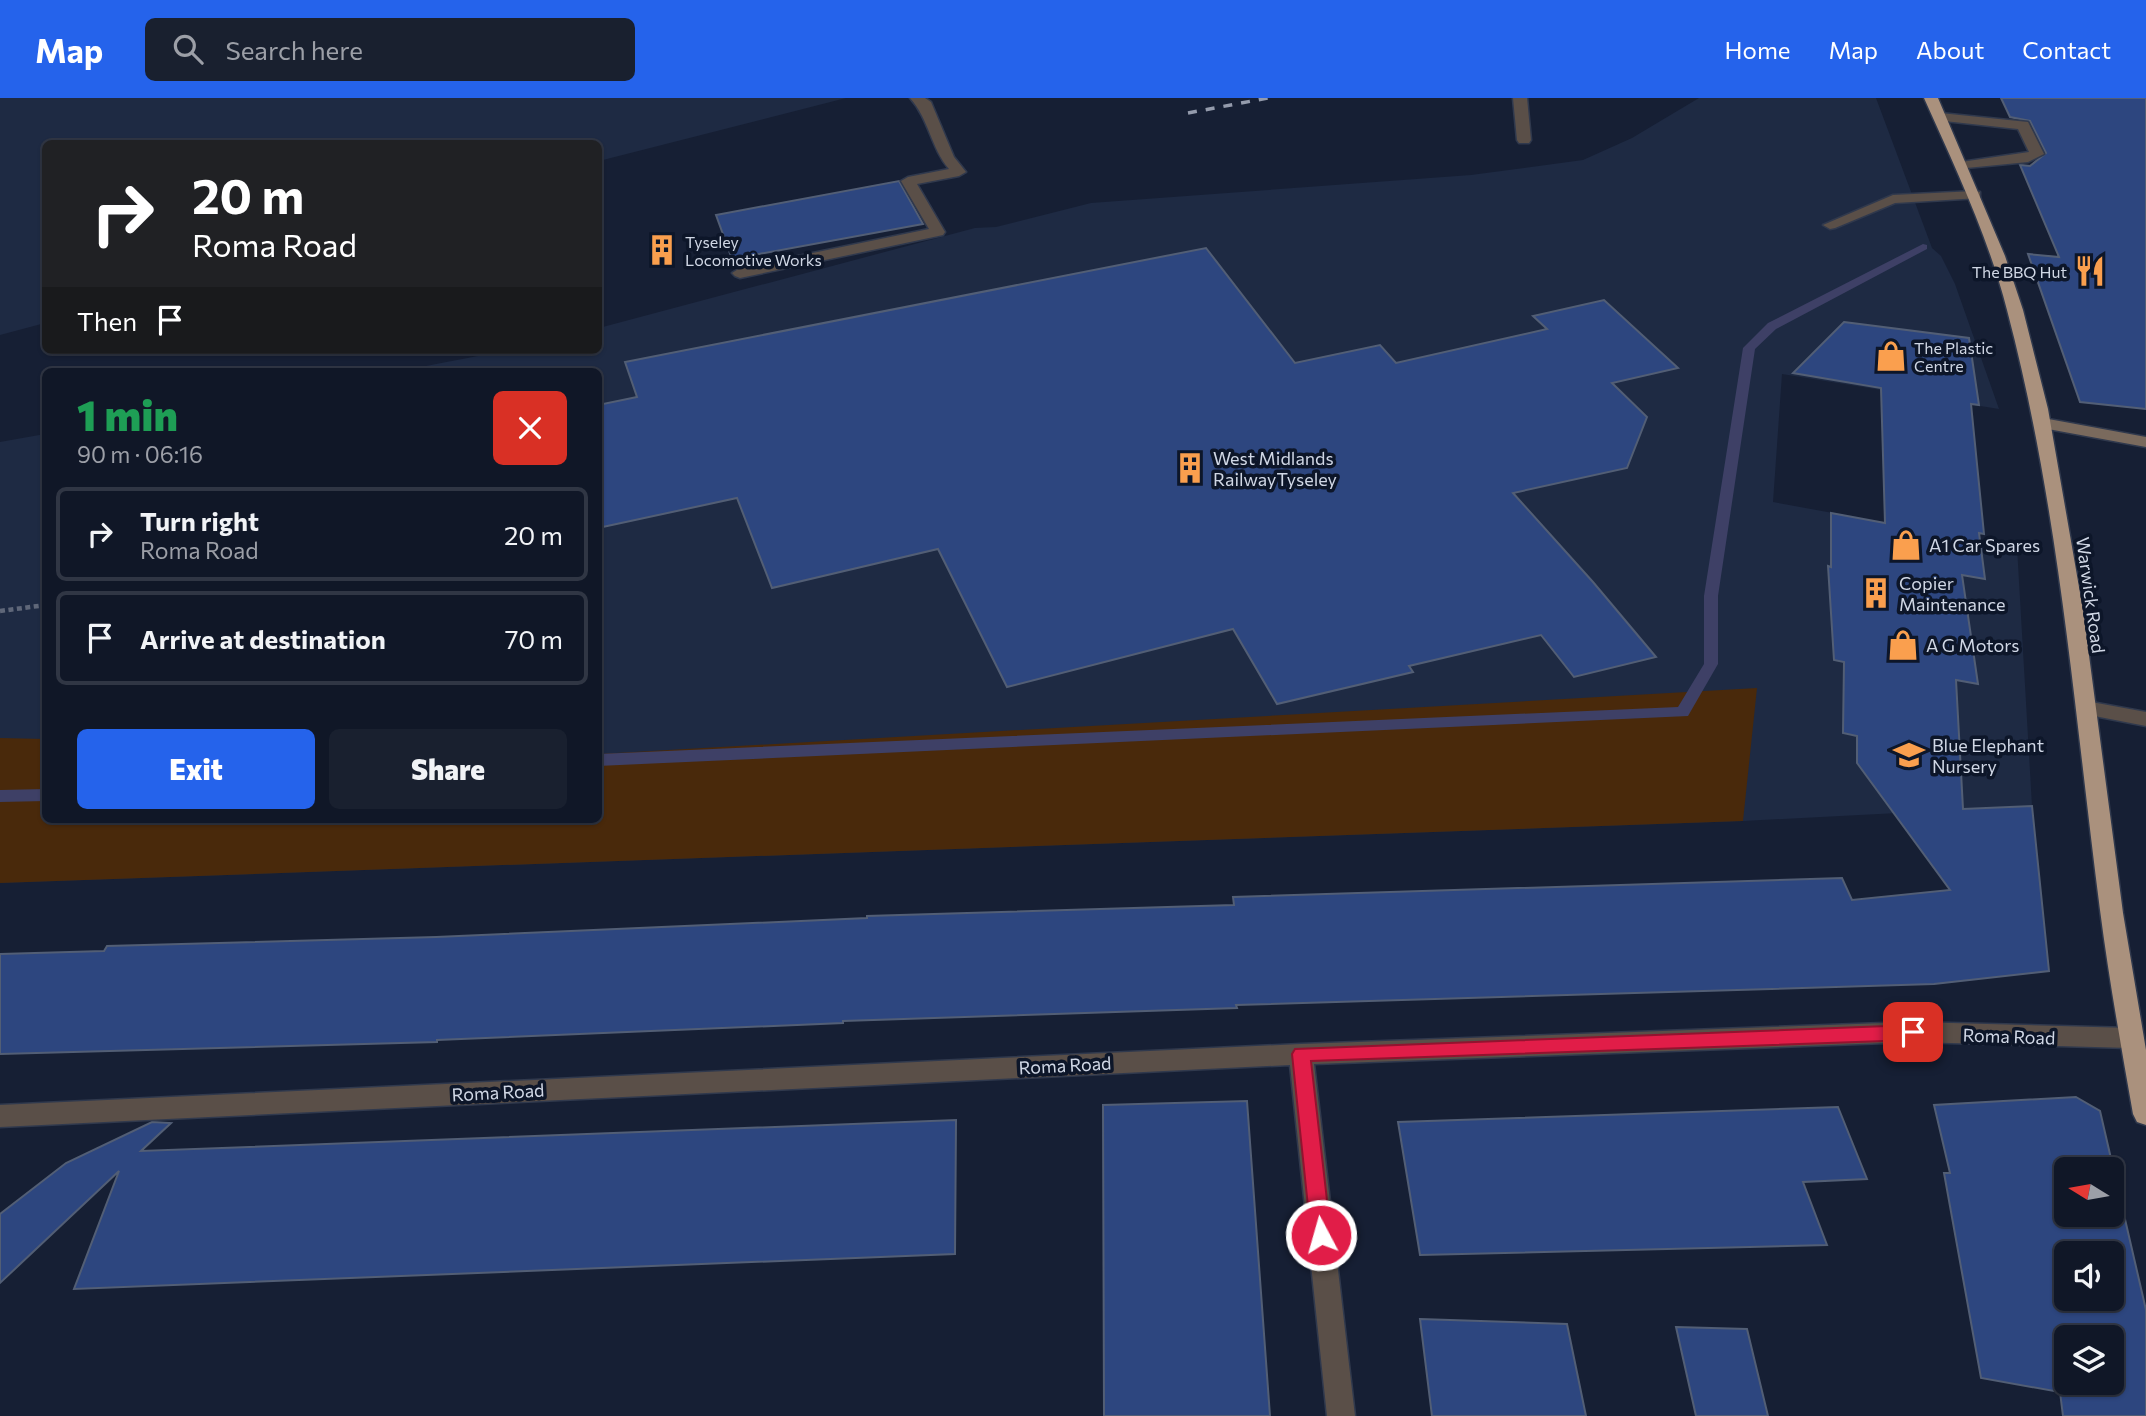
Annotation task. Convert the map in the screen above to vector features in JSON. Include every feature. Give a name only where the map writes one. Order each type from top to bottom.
[{"type":"highway","name":"Warwick Road","points":[[1931,98],[1975,195],[2014,308],[2043,423],[2086,708],[2130,1038],[2146,1114]]},
{"type":"street","points":[[740,273],[938,232],[908,181],[959,172],[947,158],[926,105],[917,98]]},
{"type":"street","points":[[1520,98],[1524,140]]},
{"type":"street","points":[[1940,117],[2023,125],[2037,154],[2028,158],[1961,166]]},
{"type":"street","points":[[1830,225],[1893,199],[1975,195]]},
{"type":"street","points":[[2043,423],[2146,442]]},
{"type":"street","points":[[2086,708],[2146,719]]},
{"type":"street","name":"Roma Road","points":[[2,1118],[1301,1054],[1913,1032],[2096,1040],[2130,1038]]},
{"type":"street","points":[[1301,1054],[1340,1416]]},
{"type":"path","points":[[0,611],[42,606]]},
{"type":"shaded area","points":[[0,98],[846,98],[602,160],[602,140],[42,140],[42,324],[0,335]]},
{"type":"shaded area","points":[[1699,98],[1876,98],[1932,248],[1941,256],[1955,284],[1999,409],[1782,374],[1773,502],[2017,547],[2032,806],[1743,821],[0,883],[0,442],[42,435],[42,823],[602,823],[602,368],[416,368],[488,354],[602,354],[602,327],[975,228],[996,227],[1091,203],[1471,175],[1583,160],[1632,138]]},
{"type":"shaded area","points":[[1757,688],[1743,821],[0,883],[0,738],[42,739],[42,823],[602,823],[602,754]]},
{"type":"building","points":[[2001,98],[2146,98],[2146,409],[2080,402],[2028,254],[2059,257],[2020,165],[2030,166],[2046,153],[2030,121],[2010,117]]},
{"type":"building","points":[[899,181],[923,224],[732,259],[716,215]]},
{"type":"building","name":"West Midlands RailwayTyseley","points":[[1206,248],[1295,363],[1380,345],[1396,363],[1547,329],[1533,316],[1604,300],[1678,368],[1612,383],[1647,417],[1627,468],[1513,493],[1656,657],[1574,677],[1541,635],[1409,666],[1413,672],[1277,704],[1233,629],[1007,687],[938,549],[772,588],[737,498],[602,527],[602,404],[637,397],[625,362]]},
{"type":"building","points":[[1844,322],[1969,338],[1979,405],[1971,404],[1984,534],[1979,533],[1985,579],[1962,575],[1978,684],[1956,680],[1963,809],[2032,806],[2049,971],[1934,984],[1236,1005],[1237,1008],[843,1021],[437,1042],[0,1054],[0,954],[104,951],[107,946],[436,937],[867,916],[1234,905],[1233,897],[1842,878],[1852,900],[1950,890],[1857,763],[1857,736],[1843,733],[1844,662],[1834,660],[1828,566],[1831,567],[1831,513],[1885,523],[1881,388],[1793,373]]},
{"type":"building","points":[[2076,1097],[2100,1111],[2111,1157],[2054,1157],[2054,1227],[2124,1227],[2124,1215],[2146,1310],[2146,1416],[2063,1416],[2060,1395],[2124,1395],[2124,1325],[2054,1325],[2054,1391],[1981,1378],[1944,1173],[1950,1173],[1934,1105]]},
{"type":"building","points":[[1247,1101],[1270,1416],[1104,1416],[1103,1105]]},
{"type":"building","points":[[1838,1107],[1867,1179],[1803,1182],[1827,1245],[1420,1255],[1398,1122]]},
{"type":"building","points":[[956,1120],[955,1254],[74,1289],[119,1171],[0,1283],[0,1214],[66,1163],[152,1122],[171,1123],[141,1151]]},
{"type":"building","points":[[1420,1319],[1567,1324],[1586,1416],[1432,1416]]},
{"type":"building","points":[[1676,1327],[1747,1329],[1768,1416],[1696,1416]]},
{"type":"waterway","points":[[602,760],[1683,712],[1711,664],[1711,596],[1749,348],[1772,326],[1923,247]]},
{"type":"waterway","points":[[0,796],[42,795]]},
{"type":"railway","points":[[1188,113],[1268,98]]},
{"type":"place","name":"Tyseley Locomotive Works","points":[[662,250]]},
{"type":"place","name":"The BBQ Hut","points":[[2090,271]]},
{"type":"place","name":"The Plastic Centre","points":[[1891,356]]},
{"type":"place","name":"West Midlands RailwayTyseley","points":[[1190,468]]},
{"type":"place","name":"A1 Car Spares","points":[[1906,545]]},
{"type":"place","name":"Copier Maintenance","points":[[1876,593]]},
{"type":"place","name":"A G Motors","points":[[1903,645]]},
{"type":"place","name":"Blue Elephant Nursery","points":[[1909,755]]},
{"type":"route","points":[[1321,1235],[1301,1054],[1913,1032]]}]
